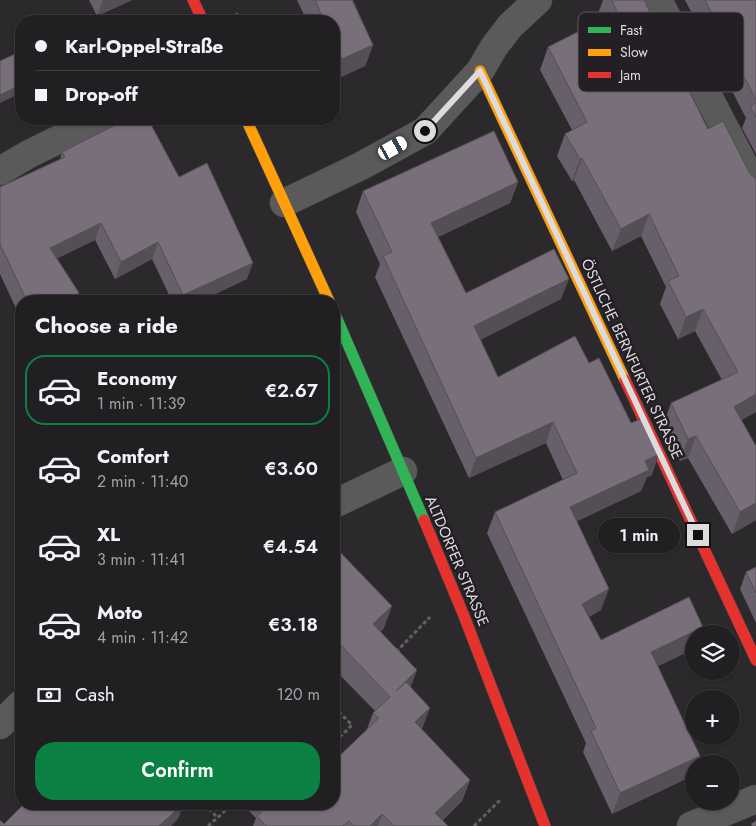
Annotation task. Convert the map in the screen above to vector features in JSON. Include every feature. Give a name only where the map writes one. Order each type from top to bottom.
[{"type":"main road","points":[[193,0],[200,15]]},
{"type":"main road","name":"ÖSTLICHE BERNFURTER STRASSE","points":[[480,71],[756,660]]},
{"type":"main road","points":[[249,125],[326,295]]},
{"type":"main road","name":"ALTDORFER STRASSE","points":[[340,326],[403,471],[493,688],[545,826]]},
{"type":"street","points":[[284,203],[361,166],[425,131],[480,71],[494,47],[510,26],[538,0]]},
{"type":"street","points":[[658,0],[664,12]]},
{"type":"street","points":[[706,92],[756,188]]},
{"type":"street","points":[[0,170],[88,125]]},
{"type":"street","points":[[340,501],[403,471]]},
{"type":"street","points":[[0,724],[15,710]]},
{"type":"street","points":[[691,826],[756,799]]},
{"type":"path","points":[[389,658],[433,615]]},
{"type":"path","points":[[340,713],[352,725],[340,736]]},
{"type":"path","points":[[474,826],[505,795]]},
{"type":"path","points":[[210,810],[217,817]]},
{"type":"path","points":[[210,825],[225,810]]},
{"type":"building","points":[[315,0],[352,0],[373,45],[342,59],[340,55],[340,15],[321,15]]},
{"type":"building","points":[[612,0],[644,0],[650,12],[617,12]]},
{"type":"building","points":[[705,0],[756,0],[756,100],[744,76],[744,12],[711,12]]},
{"type":"building","points":[[578,32],[578,92],[690,92],[708,129],[723,121],[750,174],[756,179],[756,394],[734,407],[756,446],[756,503],[740,512],[696,436],[688,439],[671,403],[738,372],[703,309],[686,317],[668,281],[679,276],[649,214],[621,229],[582,158],[580,159],[565,134],[587,122],[548,47]]},
{"type":"building","points":[[15,54],[15,88],[0,95],[0,61]]},
{"type":"building","points":[[756,103],[756,117],[750,106]]},
{"type":"building","points":[[115,125],[151,125],[179,177],[207,163],[253,263],[183,295],[158,242],[121,262],[101,223],[50,248],[79,293],[76,295],[24,295],[0,244],[0,187],[65,157],[62,152]]},
{"type":"building","points":[[494,131],[518,182],[431,223],[466,293],[554,249],[569,279],[474,326],[498,377],[575,336],[589,363],[599,358],[631,423],[643,418],[659,454],[645,461],[649,470],[570,507],[609,589],[582,604],[601,640],[689,597],[702,625],[685,625],[685,636],[651,652],[685,724],[685,745],[695,745],[700,755],[685,755],[685,763],[620,793],[591,731],[596,728],[495,512],[577,473],[553,422],[476,458],[383,256],[392,252],[363,191]]},
{"type":"building","points":[[340,552],[392,606],[373,624],[417,670],[396,691],[406,682],[430,708],[415,722],[470,780],[435,813],[448,826],[394,826],[382,814],[370,826],[354,826],[349,821],[343,826],[266,826],[257,816],[264,810],[340,810],[340,755],[379,718],[373,713],[390,697],[340,644]]},
{"type":"building","points":[[756,567],[756,593],[746,572]]},
{"type":"building","points":[[18,810],[176,810],[159,826],[0,826],[0,820],[4,824]]},
{"type":"building","points":[[756,821],[756,826],[752,826],[751,824]]},
{"type":"traffic: fast","points":[[340,326],[424,520]]},
{"type":"traffic: slow","points":[[480,71],[625,380]]},
{"type":"traffic: slow","points":[[249,125],[326,295]]},
{"type":"traffic: jam","points":[[193,0],[200,15]]},
{"type":"traffic: jam","points":[[625,380],[756,660]]},
{"type":"traffic: jam","points":[[424,520],[464,616],[545,826]]},
{"type":"route","points":[[425,131],[480,71],[698,535]]}]
